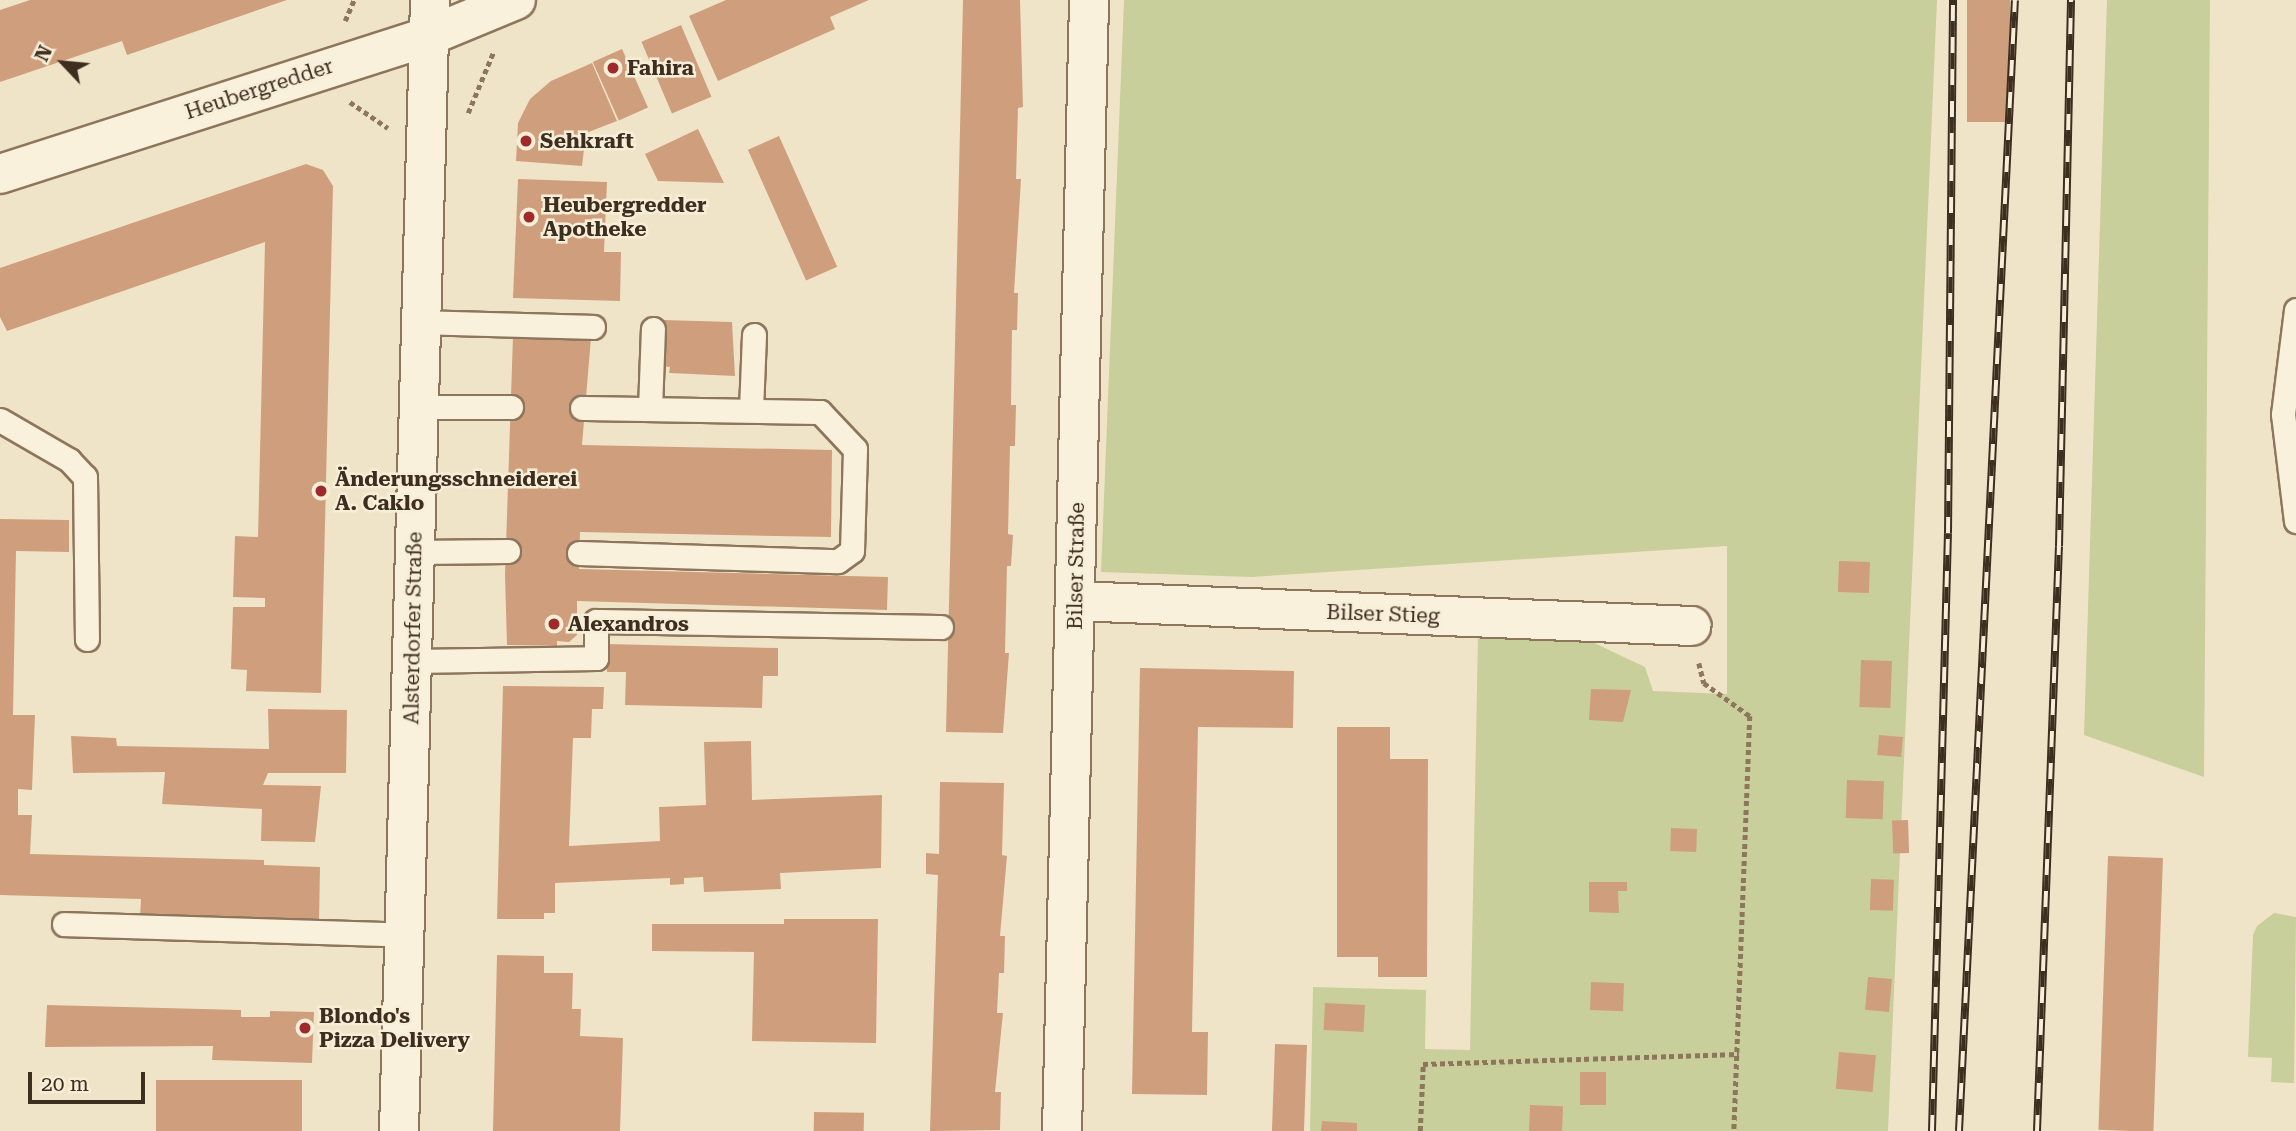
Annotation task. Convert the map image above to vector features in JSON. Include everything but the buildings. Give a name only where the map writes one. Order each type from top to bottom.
[{"type":"street","name":"Heubergredder","points":[[0,174],[429,18],[516,0]]},
{"type":"street","name":"Bilser Straße","points":[[1062,1131],[1089,0]]},
{"type":"street","name":"Alsterdorfer Straße","points":[[399,1131],[429,18]]},
{"type":"street","name":"Bilser Stieg","points":[[1075,601],[1691,626]]},
{"type":"lane","points":[[2296,310],[2283,414],[2296,521]]},
{"type":"lane","points":[[419,322],[593,327]]},
{"type":"lane","points":[[650,409],[653,329]]},
{"type":"lane","points":[[751,410],[754,335]]},
{"type":"lane","points":[[419,407],[511,407]]},
{"type":"lane","points":[[579,553],[838,561],[852,551],[855,449],[820,412],[582,408]]},
{"type":"lane","points":[[0,420],[69,460],[85,477],[87,639]]},
{"type":"lane","points":[[415,552],[508,551]]},
{"type":"lane","points":[[413,662],[596,658],[596,621],[941,627]]},
{"type":"lane","points":[[64,924],[405,935]]},
{"type":"path","points":[[463,127],[493,54],[493,44]]},
{"type":"path","points":[[341,96],[383,128],[394,128]]},
{"type":"path","points":[[1691,626],[1704,682],[1750,716],[1734,1131]]},
{"type":"path","points":[[1420,1131],[1423,1064],[1739,1054]]},
{"type":"green space","points":[[1124,0],[1937,0],[1888,1131],[1310,1131],[1313,987],[1426,990],[1425,1049],[1470,1050],[1478,636],[1586,639],[1645,667],[1653,691],[1727,694],[1727,546],[1252,577],[1101,572]]},
{"type":"green space","points":[[2107,0],[2210,0],[2204,777],[2084,735]]},
{"type":"green space","points":[[2274,913],[2296,917],[2294,1083],[2271,1082],[2272,1058],[2248,1057],[2253,935],[2257,926]]},
{"type":"railway","points":[[1932,1131],[1948,533],[1953,0]]},
{"type":"railway","points":[[1959,1131],[2015,0]]},
{"type":"railway","points":[[2037,1131],[2059,546],[2071,0]]},
{"type":"place","name":"Fahira","points":[[613,68]]},
{"type":"place","name":"Sehkraft","points":[[526,141]]},
{"type":"place","name":"Heubergredder Apotheke","points":[[529,217]]},
{"type":"place","name":"Änderungsschneiderei A. Caklo","points":[[321,491]]},
{"type":"place","name":"Alexandros","points":[[554,624]]},
{"type":"place","name":"Blondo's Pizza Delivery","points":[[305,1028]]}]
